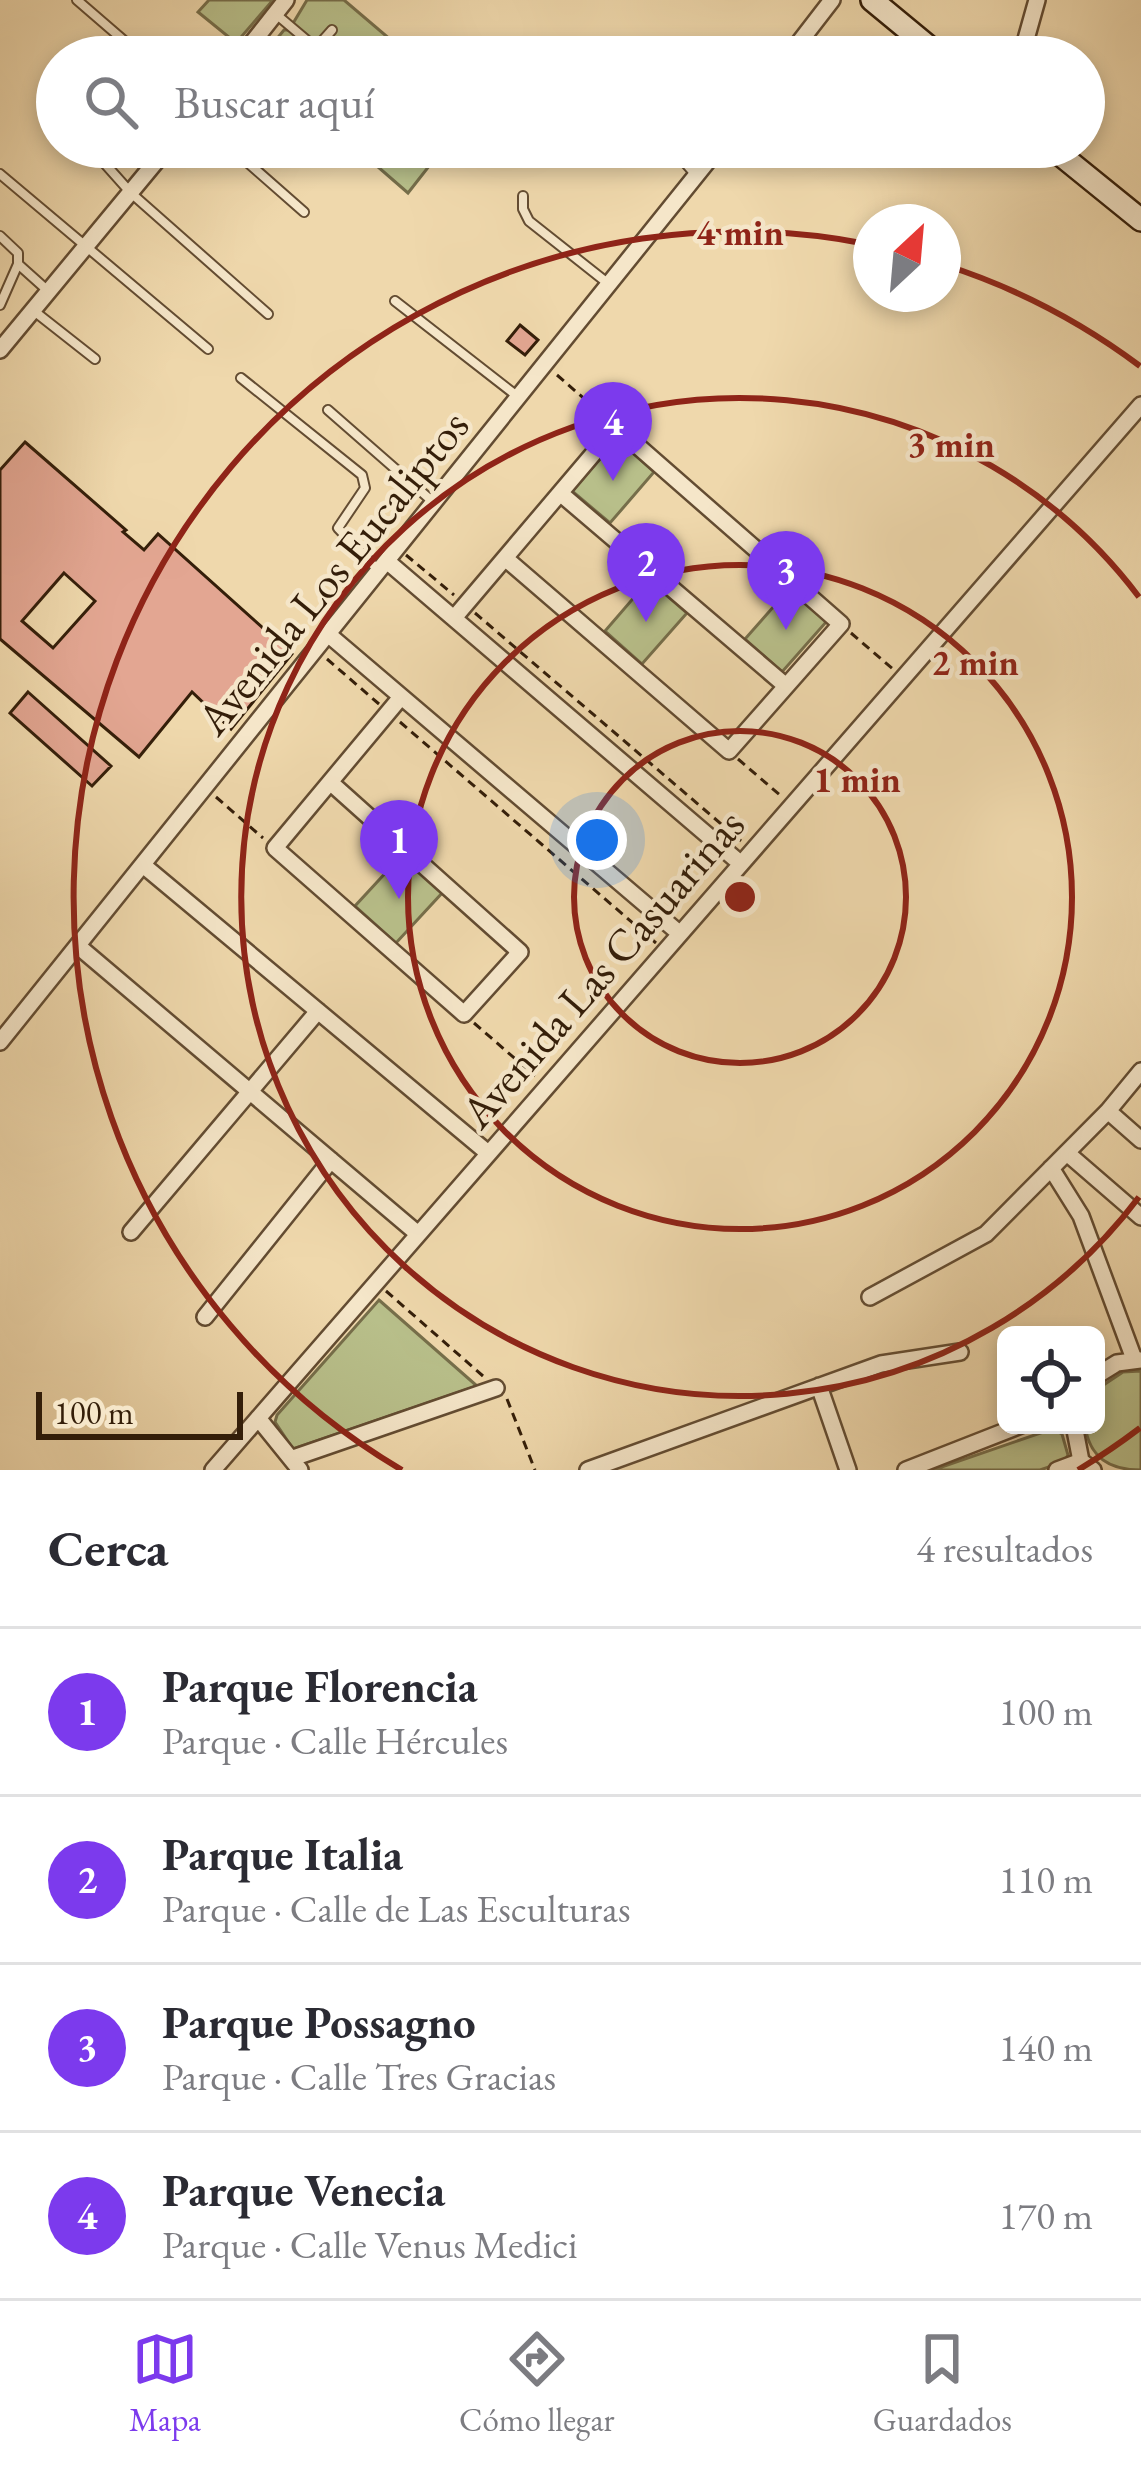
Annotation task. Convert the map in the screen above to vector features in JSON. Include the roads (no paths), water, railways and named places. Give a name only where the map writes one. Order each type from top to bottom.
[{"type":"main road","points":[[872,0],[915,36]]},
{"type":"main road","points":[[1077,168],[1141,220]]},
{"type":"street","points":[[804,36],[832,0]]},
{"type":"street","points":[[1027,36],[1037,0]]},
{"type":"street","points":[[258,36],[281,7]]},
{"type":"street","points":[[0,350],[151,168]]},
{"type":"street","name":"Avenida Los Eucaliptos","points":[[0,1042],[703,168]]},
{"type":"street","name":"Avenida Las Casuarinas","points":[[213,1470],[1141,405]]},
{"type":"street","points":[[459,611],[616,427],[841,624],[729,751],[505,558]]},
{"type":"street","points":[[560,493],[786,686]]},
{"type":"street","points":[[389,561],[459,611],[746,856]]},
{"type":"street","points":[[329,635],[679,933]]},
{"type":"street","points":[[330,782],[520,952],[464,1014],[275,848],[388,712],[401,697]]},
{"type":"street","points":[[143,865],[488,1154]]},
{"type":"street","points":[[78,946],[418,1234]]},
{"type":"street","points":[[131,1232],[318,1011]]},
{"type":"street","points":[[870,1297],[986,1234],[1108,1111],[1141,1071]]},
{"type":"street","points":[[1108,1111],[1141,1140]]},
{"type":"street","points":[[1067,1153],[1141,1216]]},
{"type":"street","points":[[205,1317],[331,1160]]},
{"type":"street","points":[[1051,1168],[1081,1216],[1137,1360],[1105,1370]]},
{"type":"street","points":[[588,1470],[881,1364],[961,1352]]},
{"type":"street","points":[[819,1386],[848,1470]]},
{"type":"street","points":[[258,1418],[296,1464],[496,1388]]},
{"type":"street","points":[[906,1470],[998,1434]]},
{"type":"street","points":[[1057,1470],[1087,1465],[1077,1434]]},
{"type":"lane","points":[[77,0],[119,36]]},
{"type":"lane","points":[[281,7],[306,36]]},
{"type":"lane","points":[[327,36],[332,30]]},
{"type":"lane","points":[[109,168],[268,314]]},
{"type":"lane","points":[[254,168],[304,212]]},
{"type":"lane","points":[[690,168],[697,176]]},
{"type":"lane","points":[[0,174],[208,350]]},
{"type":"lane","points":[[523,196],[530,221],[611,285]]},
{"type":"lane","points":[[0,236],[18,253],[0,305]]},
{"type":"lane","points":[[18,264],[48,291]]},
{"type":"lane","points":[[395,301],[518,397]]},
{"type":"lane","points":[[33,310],[95,359]]},
{"type":"lane","points":[[241,378],[362,476],[365,488],[338,528],[389,561]]},
{"type":"lane","points":[[328,410],[434,501]]},
{"type":"place","name":"Parque Venecia","points":[[613,481]]},
{"type":"place","name":"Parque Italia","points":[[646,622]]},
{"type":"place","name":"Parque Possagno","points":[[786,630]]},
{"type":"place","name":"Parque Florencia","points":[[399,899]]}]
